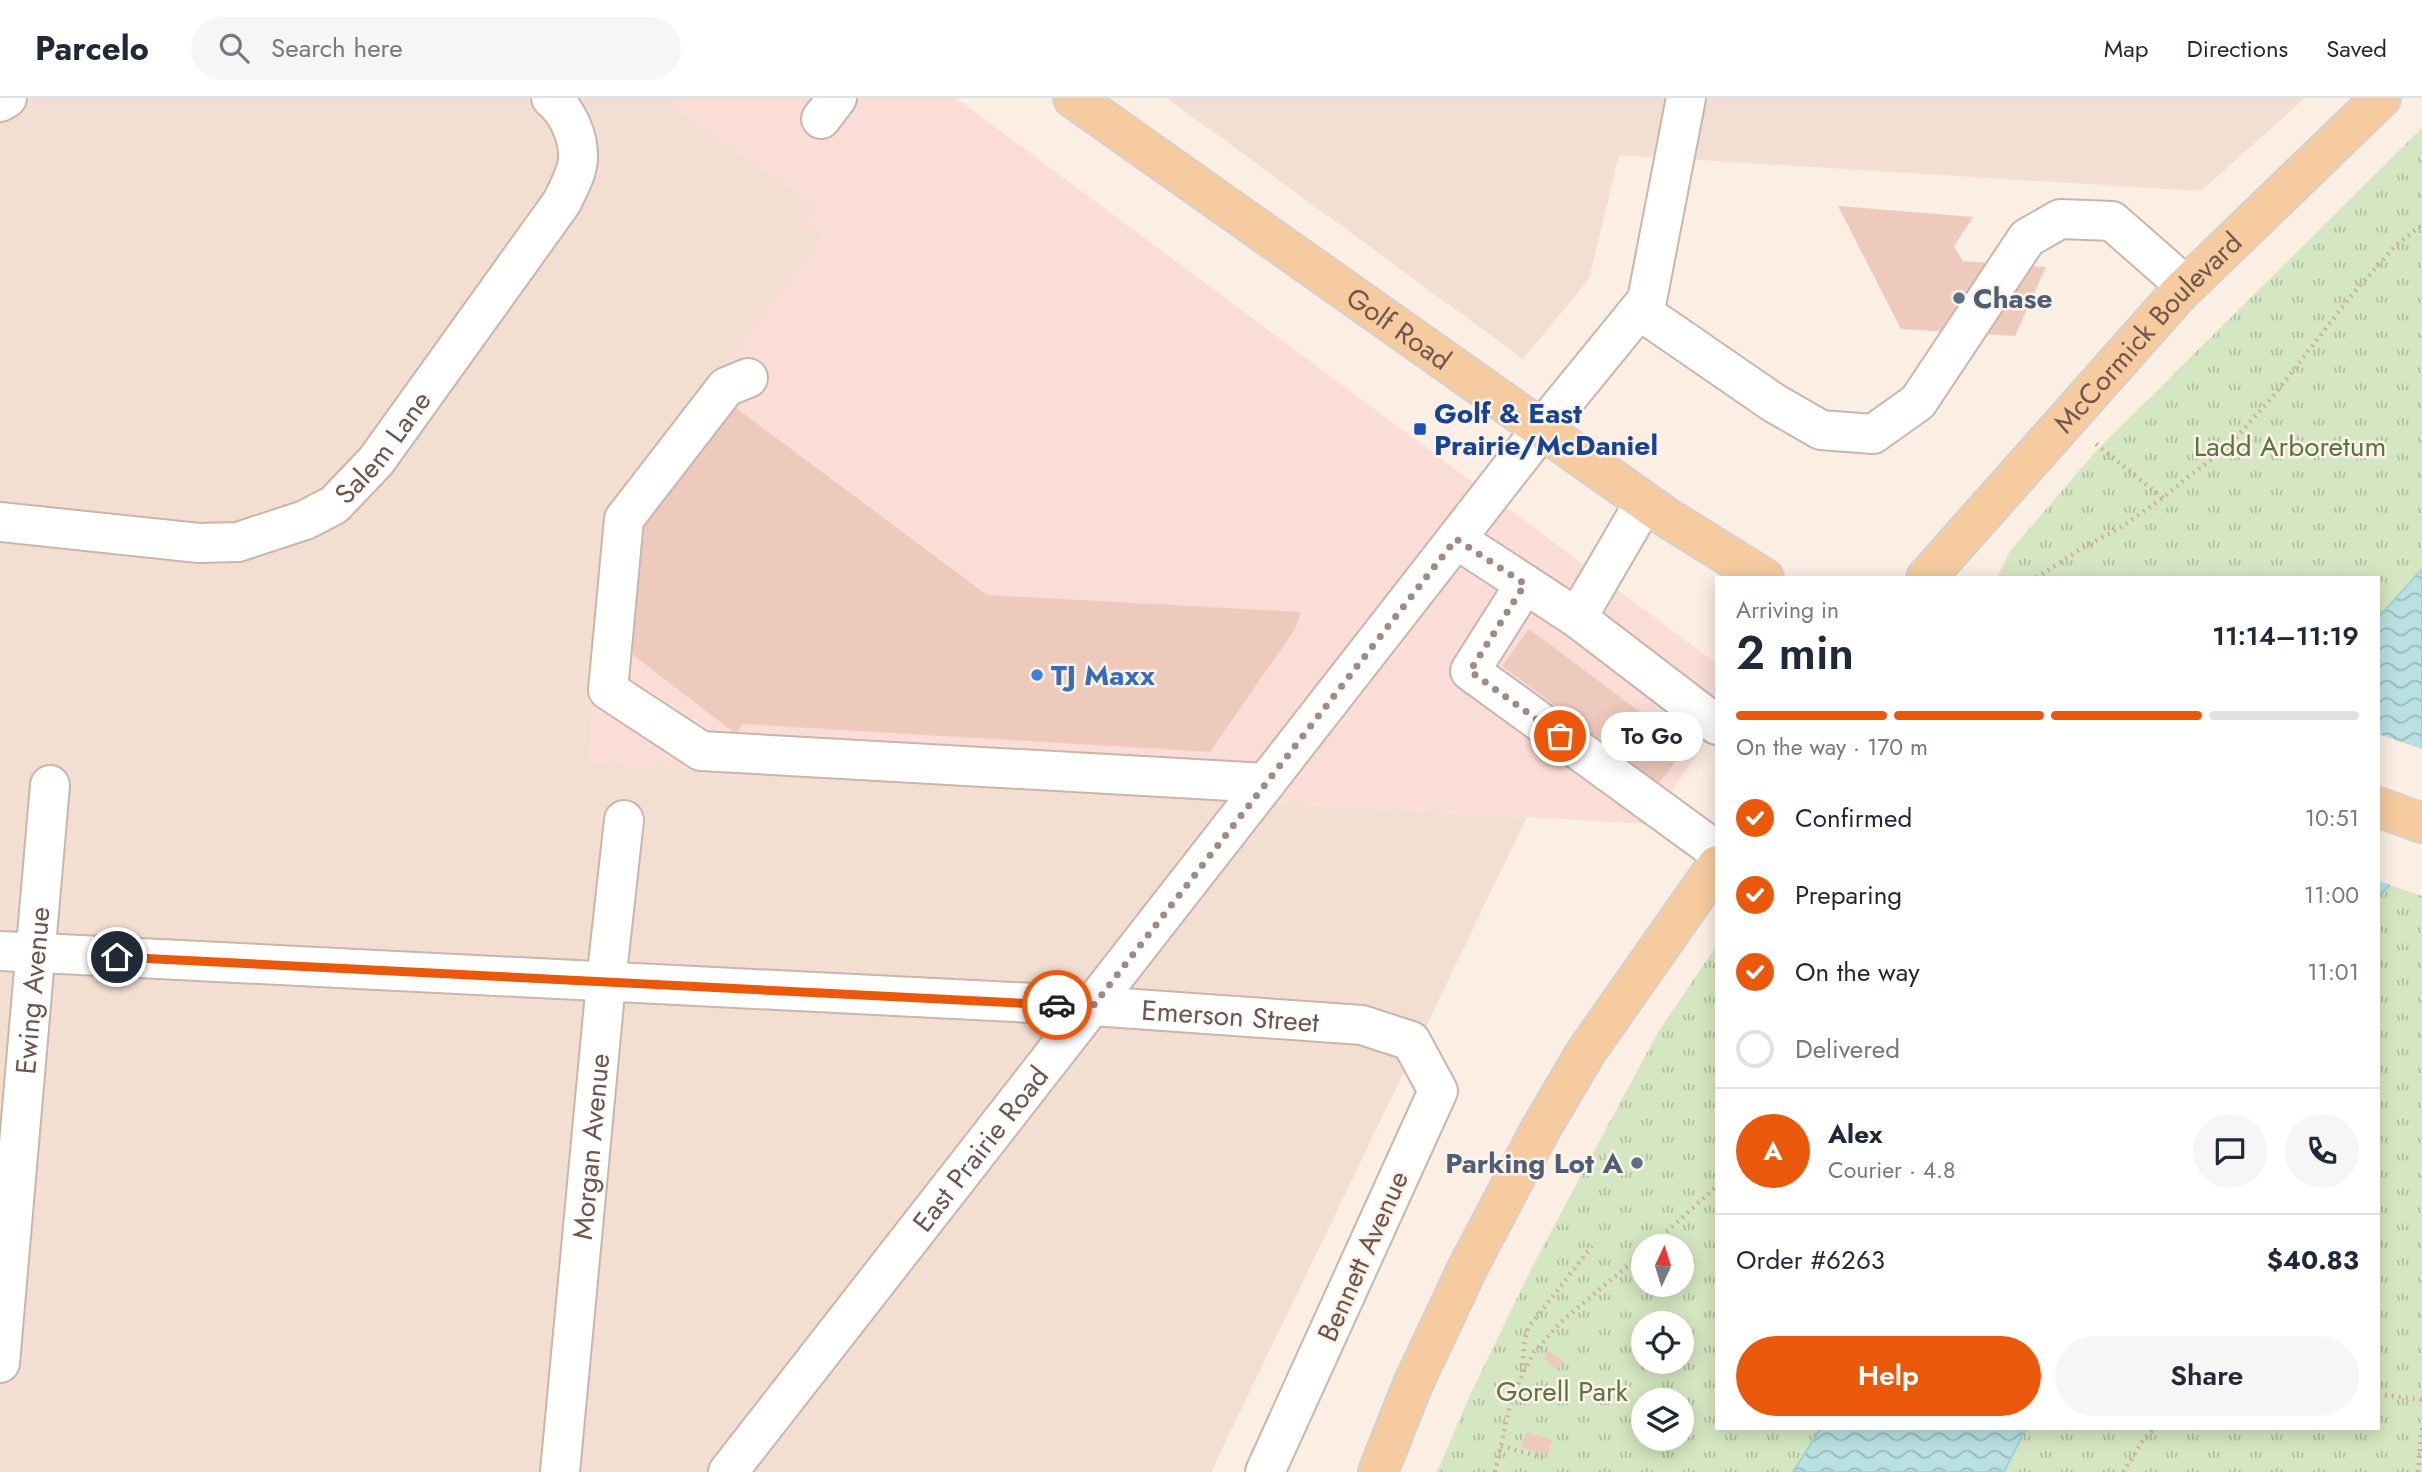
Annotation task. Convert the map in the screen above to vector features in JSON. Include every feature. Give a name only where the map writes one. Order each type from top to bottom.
[{"type":"main road","name":"Golf Road","points":[[1073,98],[1644,503],[1725,565],[1758,576]]},
{"type":"main road","name":"McCormick Boulevard","points":[[1928,576],[2064,419],[2186,286],[2381,98]]},
{"type":"main road","points":[[2380,808],[2422,823]]},
{"type":"main road","points":[[1378,1472],[1413,1384],[1468,1267],[1540,1130],[1586,1052],[1715,868]]},
{"type":"street","points":[[0,102],[7,98]]},
{"type":"street","name":"Salem Lane","points":[[0,522],[199,543],[238,542],[305,520],[334,505],[376,461],[562,202],[578,161],[572,126],[560,105],[551,98]]},
{"type":"street","name":"East Prairie Road","points":[[728,1472],[1541,430],[1647,300],[1686,98]]},
{"type":"street","points":[[1639,310],[1773,404],[1821,430],[1873,435],[1918,402],[2027,238],[2060,219],[2112,222],[2186,286]]},
{"type":"street","points":[[748,378],[726,387],[624,519],[608,690],[701,751],[1266,783]]},
{"type":"street","points":[[1577,618],[1644,503]]},
{"type":"street","points":[[1456,539],[1577,618],[1715,723]]},
{"type":"street","points":[[1525,584],[1470,671],[1715,850]]},
{"type":"street","name":"Ewing Avenue","points":[[0,1363],[18,952],[50,785]]},
{"type":"street","name":"Morgan Avenue","points":[[561,1472],[606,982],[624,820]]},
{"type":"street","name":"Emerson Street","points":[[18,952],[1093,1006],[1362,1025],[1411,1041]]},
{"type":"street","name":"Bennett Avenue","points":[[1265,1472],[1438,1091],[1411,1041]]},
{"type":"path","points":[[2039,576],[2082,548],[2118,530],[2225,450],[2274,395],[2351,296],[2396,245],[2422,225]]},
{"type":"path","points":[[2064,419],[2164,498]]},
{"type":"path","points":[[1664,1234],[1715,1188]]},
{"type":"path","points":[[1522,1376],[1528,1328],[1592,1246]]},
{"type":"path","points":[[1495,1472],[1512,1396],[1534,1352],[1562,1321],[1631,1263]]},
{"type":"path","points":[[2380,1394],[2422,1400]]},
{"type":"path","points":[[2418,1472],[2422,1426]]},
{"type":"path","points":[[2123,1472],[2153,1430]]},
{"type":"path","points":[[1501,1446],[1543,1458]]},
{"type":"shaded area","points":[[0,98],[678,98],[672,107],[814,206],[823,235],[742,345],[587,762],[1527,817],[1211,1472],[0,1472]]},
{"type":"shaded area","points":[[678,98],[956,98],[1715,663],[1715,728],[1649,824],[587,762],[609,516],[823,235],[799,224],[814,206],[672,107]]},
{"type":"shaded area","points":[[1167,98],[2305,98],[2201,191],[1619,155],[1589,279],[1523,359]]},
{"type":"green space","name":"Ladd Arboretum","points":[[2422,128],[2422,569],[2380,616],[2380,576],[1998,576],[2010,551],[2097,450]]},
{"type":"green space","points":[[2390,885],[2422,896],[2422,1472],[2004,1472],[2025,1430],[2380,1430],[2380,897]]},
{"type":"green space","name":"Gorell Park","points":[[1715,948],[1715,1430],[1820,1430],[1793,1472],[1437,1472],[1470,1395],[1532,1267],[1658,1032]]},
{"type":"water","points":[[2422,569],[2422,845],[2380,897],[2380,616]]},
{"type":"water","points":[[1820,1430],[2025,1430],[2004,1472],[1793,1472]]},
{"type":"pier","points":[[2380,735],[2422,749],[2422,851],[2394,886],[2380,882]]},
{"type":"building","name":"Chase","points":[[1838,206],[1973,217],[1954,246],[1963,261],[2046,267],[2015,336],[1901,329]]},
{"type":"building","points":[[732,405],[987,595],[1301,612],[1295,629],[1210,752],[743,724],[736,734],[624,648],[638,528]]},
{"type":"building","points":[[1529,629],[1687,747],[1659,783],[1571,718],[1561,731],[1546,720],[1557,707],[1502,666]]},
{"type":"building","points":[[1549,1351],[1563,1362],[1557,1370],[1543,1358]]},
{"type":"building","points":[[1526,1432],[1552,1440],[1548,1455],[1521,1447]]},
{"type":"way so far","points":[[1057,1005],[1093,1006],[1456,539],[1525,584],[1470,671],[1560,736]]},
{"type":"place","name":"Chase","points":[[1959,298]]},
{"type":"place","name":"Golf & East Prairie/McDaniel","points":[[1420,429]]},
{"type":"place","name":"TJ Maxx","points":[[1037,675]]},
{"type":"place","name":"To Go","points":[[1560,736]]},
{"type":"place","name":"Parking Lot A","points":[[1637,1163]]},
{"type":"route","points":[[117,957],[1057,1005]]}]
